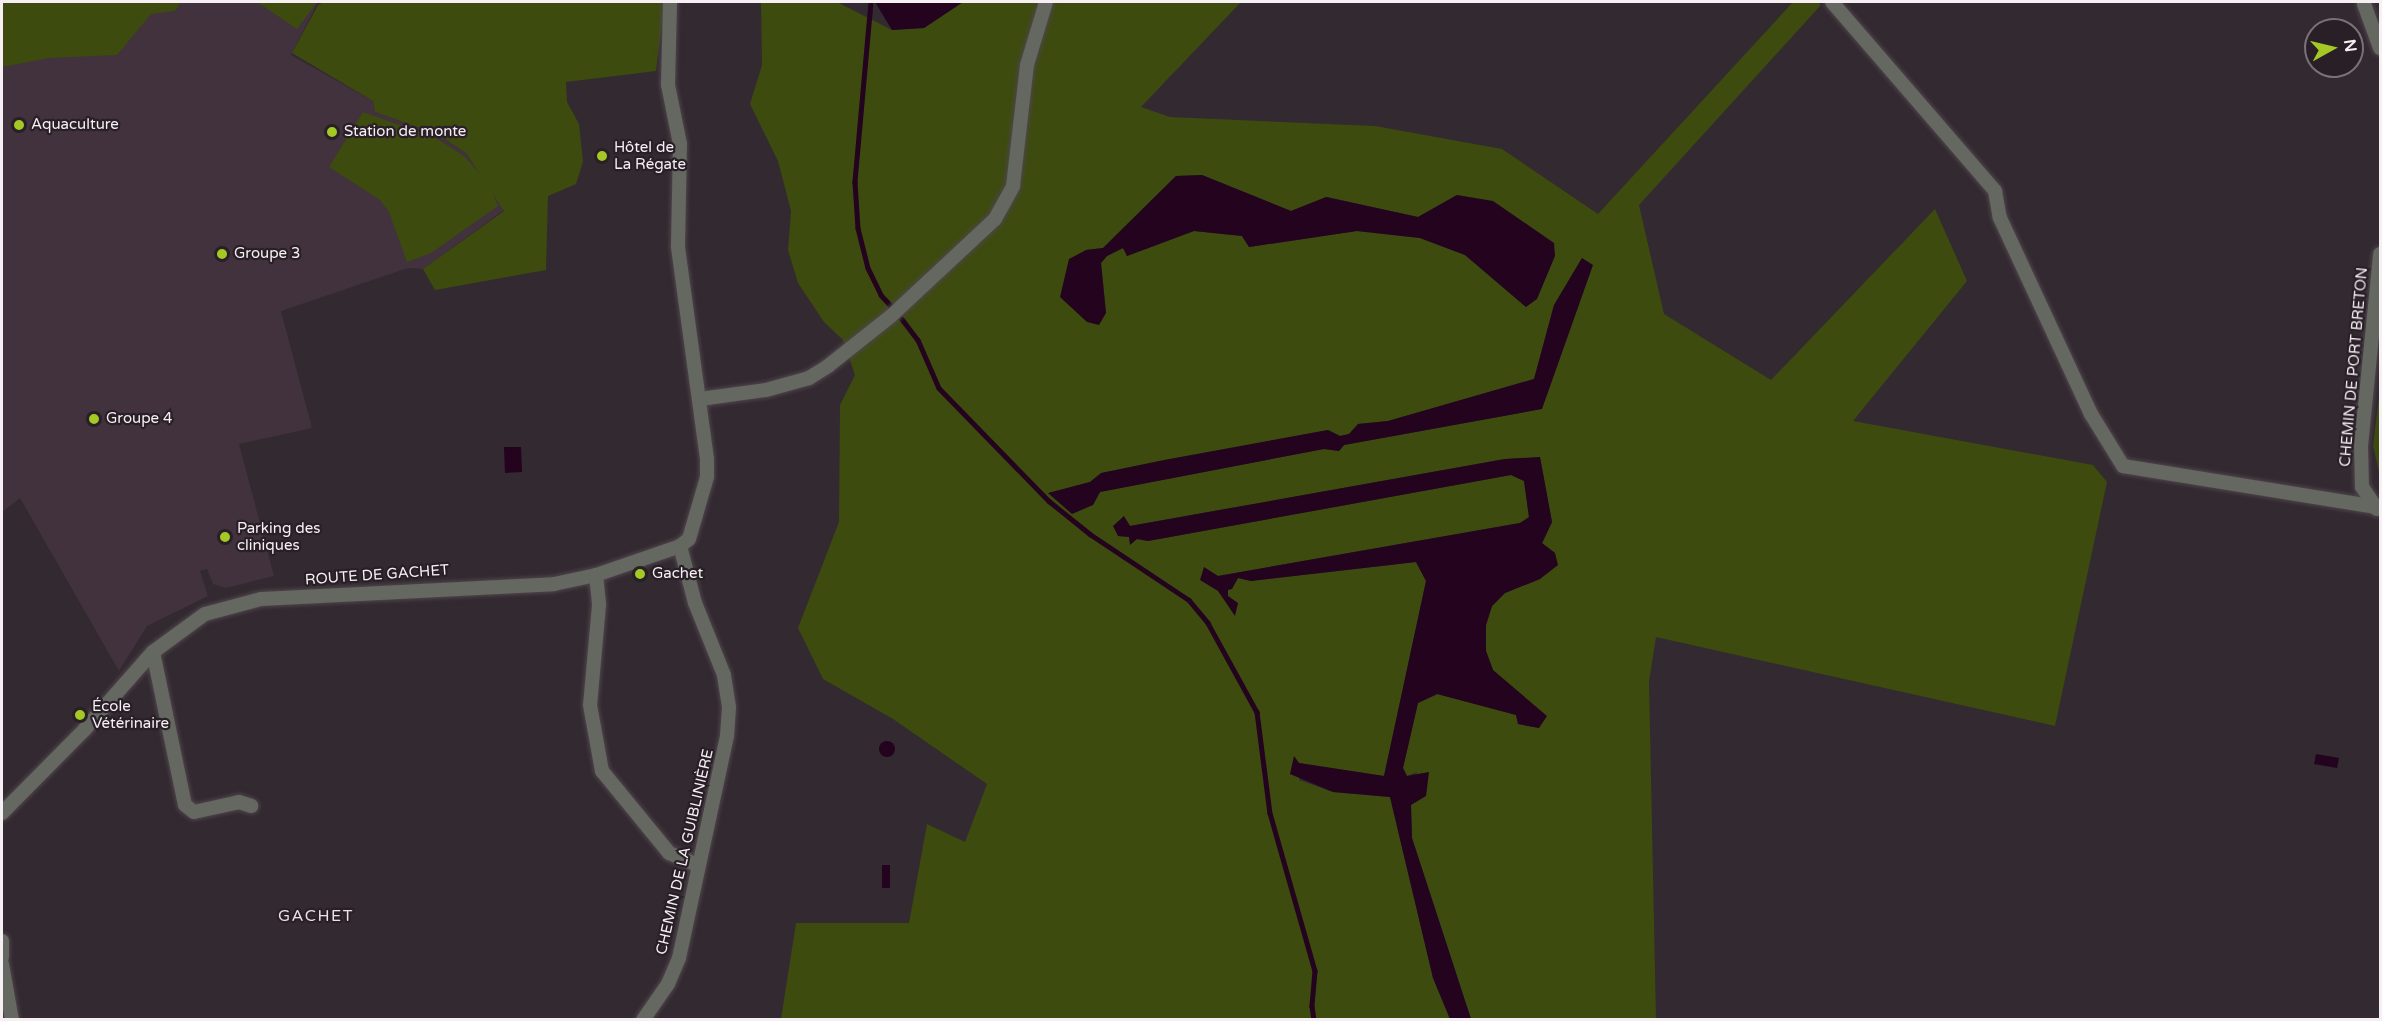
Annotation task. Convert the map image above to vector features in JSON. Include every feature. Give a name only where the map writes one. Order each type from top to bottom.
[{"type":"street","points":[[670,2],[668,85],[680,144],[678,246],[700,399],[707,477],[693,532],[680,546]]},
{"type":"street","points":[[700,399],[766,390],[809,378],[895,312],[995,219],[1012,186],[1027,65],[1046,2]]},
{"type":"street","points":[[1832,2],[1995,191],[2000,218],[2076,384],[2123,466],[2378,510]]},
{"type":"street","points":[[2364,4],[2380,48]]},
{"type":"street","name":"CHEMIN DE PORT BRETON","points":[[2378,510],[2362,487],[2361,446],[2380,254]]},
{"type":"street","name":"ROUTE DE GACHET","points":[[2,813],[62,754],[153,652],[191,620],[261,599],[554,584],[596,575],[680,546]]},
{"type":"street","name":"CHEMIN DE LA GUIBLINIÈRE","points":[[643,1020],[668,984],[679,958],[697,865],[717,796],[729,707],[724,675],[695,603],[680,546]]},
{"type":"street","points":[[596,575],[599,605],[590,705],[602,771],[669,853],[697,865]]},
{"type":"street","points":[[153,652],[185,805],[194,812],[239,802],[251,806]]},
{"type":"street","points":[[2,941],[2,957]]},
{"type":"street","points":[[2,964],[12,1020]]},
{"type":"shaded area","points":[[2,2],[318,2],[291,55],[373,101],[375,112],[437,134],[466,153],[504,210],[423,269],[408,268],[281,311],[312,428],[239,444],[274,576],[226,588],[213,584],[207,569],[200,571],[208,596],[147,626],[119,671],[20,498],[2,512]]},
{"type":"shaded area","points":[[875,2],[963,2],[924,28],[892,30]]},
{"type":"shaded area","points":[[1202,175],[1291,211],[1326,197],[1418,217],[1457,195],[1493,201],[1554,243],[1555,256],[1537,299],[1526,307],[1465,255],[1420,238],[1357,231],[1249,247],[1242,236],[1194,231],[1127,256],[1123,248],[1107,256],[1101,263],[1106,313],[1099,325],[1087,322],[1060,297],[1069,259],[1086,250],[1103,248],[1176,176]]},
{"type":"shaded area","points":[[1582,258],[1593,265],[1542,409],[1344,445],[1339,451],[1324,449],[1100,492],[1093,505],[1072,514],[1048,493],[1090,482],[1101,473],[1164,460],[1328,430],[1340,436],[1349,434],[1358,424],[1388,421],[1534,379],[1554,305]]},
{"type":"shaded area","points":[[504,447],[521,447],[522,472],[505,473]]},
{"type":"shaded area","points":[[1540,457],[1552,522],[1542,543],[1555,553],[1558,565],[1540,579],[1505,593],[1492,606],[1486,625],[1486,651],[1493,670],[1547,716],[1539,728],[1518,724],[1516,715],[1437,694],[1418,703],[1403,768],[1407,776],[1429,772],[1426,796],[1411,805],[1412,838],[1471,1019],[1450,1019],[1433,978],[1390,797],[1333,792],[1290,774],[1294,756],[1299,763],[1384,776],[1426,581],[1416,562],[1251,581],[1238,578],[1232,589],[1228,590],[1228,596],[1238,603],[1235,616],[1218,591],[1200,580],[1204,567],[1218,576],[1520,523],[1529,517],[1524,481],[1511,475],[1148,541],[1137,539],[1130,545],[1129,537],[1118,536],[1113,526],[1124,516],[1130,526],[1505,459]]},
{"type":"shaded area","points":[[887,741],[893,743],[895,749],[893,755],[887,757],[881,755],[879,749],[881,743]]},
{"type":"shaded area","points":[[2316,754],[2339,758],[2337,768],[2314,764]]},
{"type":"shaded area","points":[[882,865],[890,865],[890,888],[882,888]]},
{"type":"green space","points":[[2,2],[181,2],[175,11],[151,14],[117,55],[49,58],[2,67]]},
{"type":"green space","points":[[257,2],[317,2],[297,29]]},
{"type":"green space","points":[[324,2],[665,2],[656,71],[566,82],[567,102],[579,124],[583,162],[576,184],[548,196],[546,270],[435,290],[423,269],[504,211],[466,153],[437,134],[375,112],[373,101],[292,53],[318,5]]},
{"type":"green space","points":[[761,2],[837,2],[892,30],[924,28],[963,2],[1241,2],[1141,107],[1170,117],[1375,126],[1502,149],[1598,214],[1793,2],[1818,2],[1821,5],[1639,205],[1664,314],[1771,380],[1935,209],[1967,281],[1853,421],[2093,465],[2107,482],[2055,726],[1656,637],[1649,682],[1656,1019],[1471,1019],[1412,838],[1411,805],[1417,772],[1407,776],[1403,768],[1418,703],[1438,694],[1516,715],[1518,724],[1539,728],[1493,670],[1486,651],[1486,625],[1492,606],[1505,593],[1540,579],[1552,568],[1555,553],[1542,544],[1552,522],[1540,457],[1505,459],[1130,526],[1123,516],[1118,536],[1129,537],[1130,544],[1136,539],[1148,541],[1511,475],[1524,481],[1529,518],[1520,523],[1218,576],[1204,568],[1228,596],[1228,590],[1238,578],[1251,581],[1416,562],[1426,581],[1384,776],[1299,763],[1299,780],[1333,792],[1390,797],[1433,978],[1450,1019],[781,1019],[796,923],[909,923],[927,824],[965,842],[987,784],[893,719],[823,679],[798,628],[839,522],[840,405],[855,375],[843,340],[824,322],[798,283],[788,250],[791,211],[778,161],[750,104],[762,65]],"holes":[[[1202,175],[1291,211],[1327,197],[1418,217],[1457,195],[1526,307],[1465,255],[1420,238],[1357,231],[1249,247],[1242,236],[1194,231],[1127,256],[1123,248],[1107,256],[1101,263],[1106,313],[1086,250],[1103,248],[1176,176]],[[1582,258],[1541,409],[1344,445],[1339,451],[1324,449],[1100,492],[1093,505],[1049,493],[1090,482],[1102,473],[1328,430],[1340,436],[1349,434],[1358,424],[1388,421],[1534,379],[1554,305]]]},
{"type":"green space","points":[[363,112],[436,138],[464,156],[488,183],[498,206],[431,253],[407,262],[389,212],[380,200],[329,167]]},
{"type":"green space","points":[[2380,389],[2380,476],[2373,446]]},
{"type":"waterway","points":[[871,2],[855,182],[858,228],[868,268],[881,295],[892,307]]},
{"type":"waterway","points":[[902,319],[918,340],[939,388],[1049,501],[1090,534],[1189,600],[1208,623],[1257,712],[1270,813],[1315,971],[1312,1006],[1314,1020]]},
{"type":"place","name":"Aquaculture","points":[[19,125]]},
{"type":"place","name":"Station de monte","points":[[332,132]]},
{"type":"place","name":"Hôtel de La Régate","points":[[602,156]]},
{"type":"place","name":"Groupe 3","points":[[222,254]]},
{"type":"place","name":"Groupe 4","points":[[94,419]]},
{"type":"place","name":"Parking des cliniques","points":[[225,537]]},
{"type":"place","name":"Gachet","points":[[640,574]]},
{"type":"place","name":"École Vétérinaire","points":[[80,715]]},
{"type":"district","name":"GACHET","points":[[316,916]]}]
